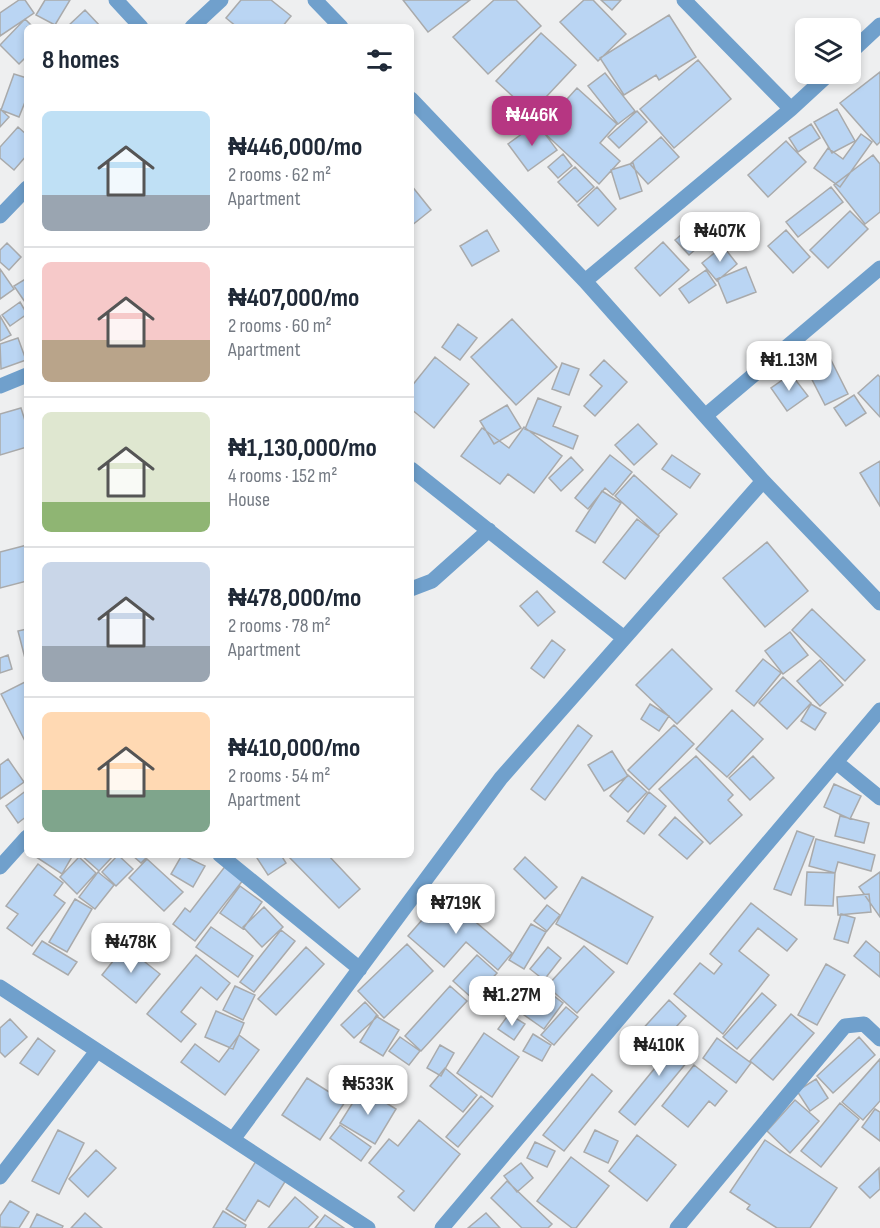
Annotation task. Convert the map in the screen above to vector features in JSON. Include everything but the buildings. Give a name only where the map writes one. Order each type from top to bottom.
[{"type":"street","points":[[116,0],[138,24]]},
{"type":"street","points":[[195,24],[221,0]]},
{"type":"street","points":[[315,0],[338,24]]},
{"type":"street","points":[[684,0],[790,109]]},
{"type":"street","points":[[861,43],[880,25]]},
{"type":"street","points":[[585,281],[818,84]]},
{"type":"street","points":[[414,108],[585,281],[763,481],[880,603]]},
{"type":"street","points":[[0,216],[24,191]]},
{"type":"street","points":[[705,416],[880,268]]},
{"type":"street","points":[[0,386],[24,376]]},
{"type":"street","points":[[414,471],[624,638]]},
{"type":"street","points":[[234,1138],[501,778],[763,481]]},
{"type":"street","points":[[414,588],[432,580],[489,531]]},
{"type":"street","points":[[442,1228],[880,710]]},
{"type":"street","points":[[836,762],[880,798]]},
{"type":"street","points":[[0,867],[24,840]]},
{"type":"street","points":[[224,858],[360,969]]},
{"type":"street","points":[[0,987],[234,1138],[368,1228]]},
{"type":"street","points":[[677,1228],[844,1026],[864,1024],[880,1039]]},
{"type":"street","points":[[0,1178],[97,1051]]}]
